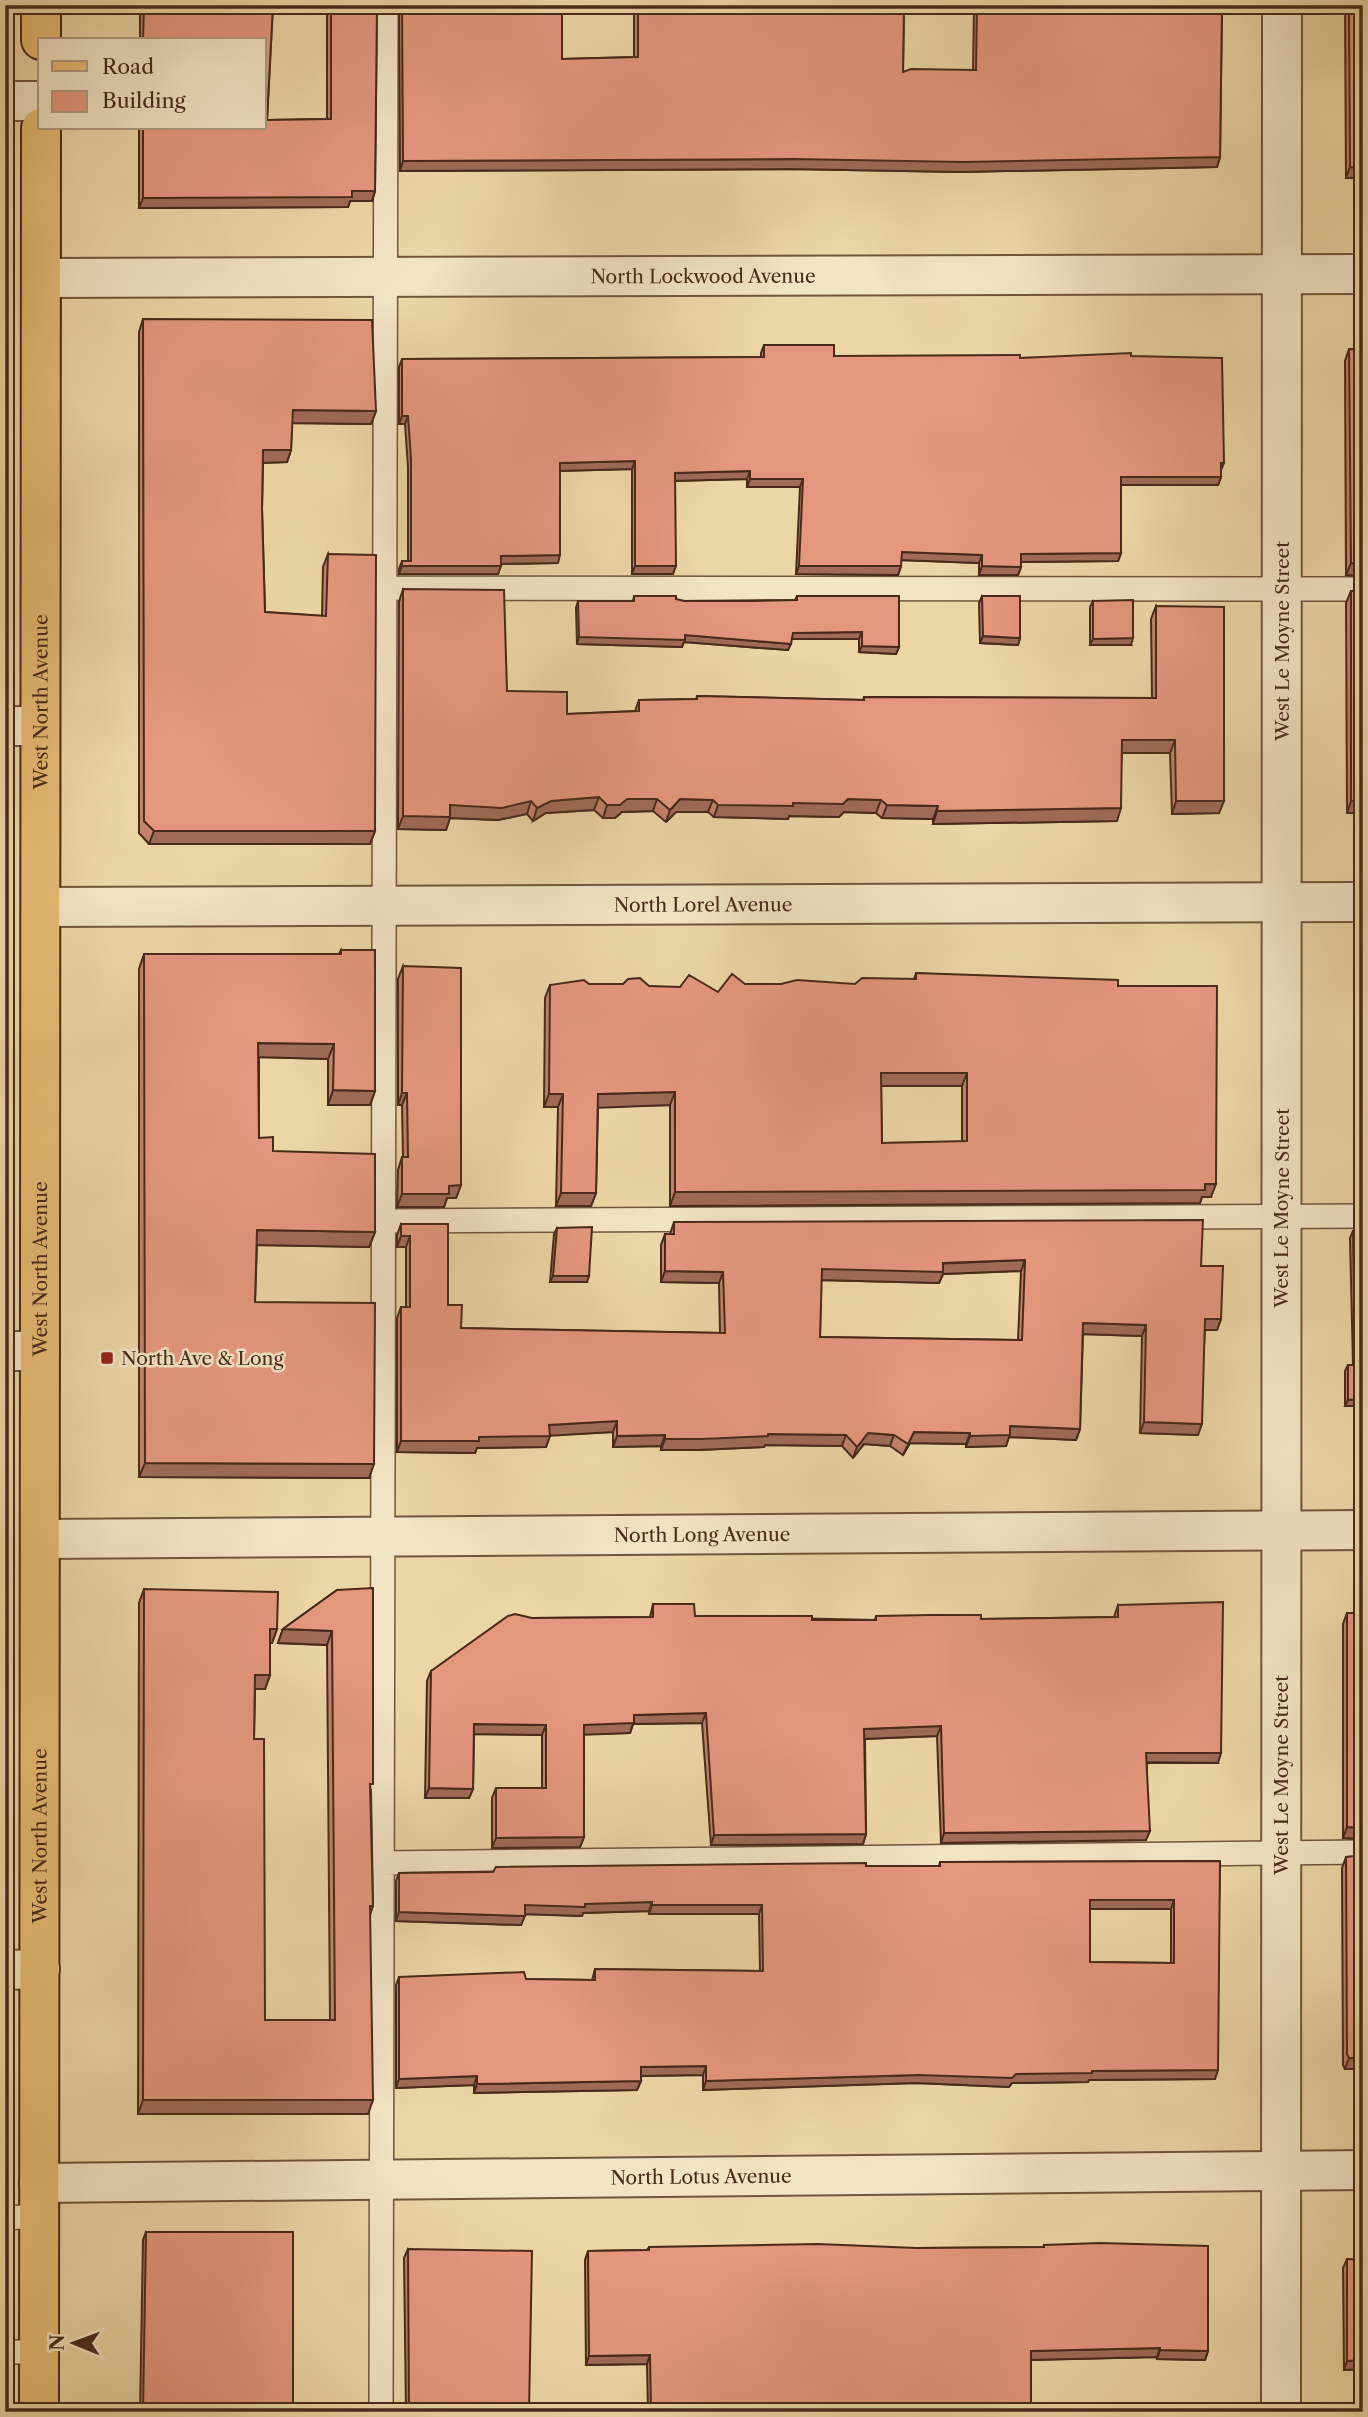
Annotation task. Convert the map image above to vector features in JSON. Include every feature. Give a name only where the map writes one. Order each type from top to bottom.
[{"type":"main road","points":[[41,5],[41,38]]},
{"type":"main road","name":"West North Avenue","points":[[39,2412],[22,2352],[28,2206],[22,1970],[40,1539],[23,1351],[41,907],[23,726],[41,278],[41,130]]},
{"type":"street","name":"West Le Moyne Street","points":[[1281,2412],[1282,5]]},
{"type":"street","points":[[5,101],[38,101]]},
{"type":"street","name":"North Lockwood Avenue","points":[[41,278],[1363,274]]},
{"type":"street","name":"North Lorel Avenue","points":[[41,907],[1363,902]]},
{"type":"street","name":"North Long Avenue","points":[[40,1539],[1363,1530]]},
{"type":"street","name":"North Lotus Avenue","points":[[28,2206],[381,2179],[1363,2170]]},
{"type":"lane","points":[[381,2412],[386,5]]},
{"type":"lane","points":[[384,588],[1363,589]]},
{"type":"lane","points":[[383,1221],[1363,1216]]},
{"type":"lane","points":[[382,1863],[1363,1852]]},
{"type":"building","points":[[144,5],[273,5],[267,120],[331,119],[331,5],[377,5],[375,191],[352,191],[352,197],[143,198],[143,130],[266,130],[266,38],[143,38]]},
{"type":"building","points":[[402,5],[562,5],[562,59],[638,57],[638,5],[904,5],[903,72],[911,69],[976,70],[977,5],[1222,5],[1220,157],[963,162],[793,159],[403,161]]},
{"type":"building","points":[[1349,5],[1363,5],[1363,168],[1350,167]]},
{"type":"building","points":[[143,319],[372,320],[376,411],[293,410],[291,450],[263,450],[262,509],[265,612],[326,616],[328,554],[376,555],[375,831],[154,831],[144,821]]},
{"type":"building","points":[[764,345],[834,345],[834,356],[1020,355],[1020,358],[1131,353],[1131,356],[1222,358],[1224,463],[1221,463],[1221,477],[1121,477],[1121,553],[1021,554],[1021,567],[982,566],[982,555],[902,552],[901,566],[799,566],[803,479],[750,479],[750,471],[675,473],[676,566],[635,566],[635,461],[560,463],[560,555],[501,556],[501,566],[402,566],[402,561],[411,561],[411,459],[408,416],[402,416],[402,359],[764,357]]},
{"type":"building","points":[[1349,349],[1363,350],[1363,564],[1351,563]]},
{"type":"building","points":[[403,589],[504,590],[507,691],[567,692],[567,714],[639,711],[639,700],[697,699],[697,696],[864,700],[864,697],[1156,698],[1156,606],[1224,607],[1224,801],[1176,801],[1175,740],[1122,740],[1121,808],[937,811],[938,806],[887,805],[881,800],[848,799],[843,804],[793,803],[793,806],[718,805],[713,800],[680,799],[670,810],[657,799],[627,799],[620,805],[607,805],[599,797],[551,801],[537,808],[531,801],[502,808],[450,805],[450,817],[403,816]]},
{"type":"building","points":[[1363,590],[1363,801],[1351,801],[1351,591]]},
{"type":"building","points":[[634,596],[676,596],[676,599],[684,601],[752,601],[797,600],[797,596],[899,596],[899,647],[862,646],[862,632],[793,633],[791,644],[685,635],[685,640],[579,637],[578,601],[634,601]]},
{"type":"building","points":[[982,596],[1020,596],[1020,638],[983,636]]},
{"type":"building","points":[[1133,600],[1133,638],[1093,639],[1093,601]]},
{"type":"building","points":[[341,950],[375,950],[375,1091],[333,1090],[334,1044],[258,1043],[259,1138],[273,1137],[273,1151],[375,1154],[375,1232],[257,1230],[255,1302],[375,1303],[374,1464],[145,1463],[144,954],[341,954]]},
{"type":"building","points":[[403,966],[461,968],[461,1185],[449,1186],[449,1194],[402,1194],[402,1157],[408,1157],[407,1093],[402,1093]]},
{"type":"building","points":[[916,973],[1118,980],[1118,986],[1217,986],[1216,1184],[1205,1184],[1205,1190],[675,1192],[675,1092],[598,1094],[596,1193],[561,1193],[563,1094],[549,1094],[550,985],[584,980],[589,984],[623,984],[628,979],[640,978],[649,986],[680,987],[689,975],[718,992],[732,974],[745,984],[781,984],[797,980],[855,984],[862,978],[916,979]],"holes":[[[881,1073],[967,1073],[967,1141],[882,1143]]]},
{"type":"building","points":[[1203,1220],[1201,1266],[1223,1266],[1221,1319],[1205,1319],[1202,1424],[1144,1422],[1146,1325],[1083,1323],[1080,1429],[1010,1426],[1010,1435],[970,1436],[970,1433],[914,1432],[908,1444],[894,1435],[868,1433],[857,1447],[846,1435],[768,1434],[702,1439],[665,1439],[665,1435],[617,1436],[617,1421],[549,1425],[550,1436],[479,1437],[479,1441],[401,1441],[401,1307],[410,1307],[410,1236],[401,1236],[401,1224],[448,1224],[448,1305],[462,1305],[461,1328],[725,1333],[723,1272],[665,1271],[665,1234],[674,1234],[674,1222]],"holes":[[[1025,1260],[1022,1340],[820,1337],[822,1269],[943,1272],[943,1263]]]},
{"type":"building","points":[[592,1227],[589,1276],[553,1276],[557,1228]]},
{"type":"building","points":[[1353,1231],[1363,1231],[1363,1438],[1359,1438],[1357,1399],[1348,1400],[1348,1365],[1355,1365]]},
{"type":"building","points":[[373,1588],[373,1784],[370,1784],[373,1906],[370,1906],[373,2100],[143,2100],[144,1589],[278,1592],[277,1629],[270,1629],[270,1675],[255,1675],[254,1739],[264,1739],[265,2020],[335,2020],[332,1631],[283,1629],[337,1590]]},
{"type":"building","points":[[1223,1602],[1221,1753],[1146,1753],[1150,1831],[944,1833],[941,1726],[864,1729],[866,1834],[714,1835],[706,1713],[634,1715],[634,1723],[584,1725],[584,1837],[496,1838],[496,1788],[546,1788],[546,1725],[474,1724],[473,1789],[429,1788],[431,1671],[508,1616],[515,1614],[532,1618],[653,1617],[653,1604],[694,1604],[695,1616],[812,1616],[812,1620],[876,1620],[876,1616],[931,1615],[981,1615],[981,1619],[1118,1617],[1118,1605]]},
{"type":"building","points":[[1347,1613],[1363,1613],[1363,1828],[1347,1827]]},
{"type":"building","points":[[1363,1855],[1363,2058],[1349,2058],[1346,1857]]},
{"type":"building","points":[[1220,1861],[1218,2070],[1092,2071],[1016,2074],[1012,2078],[919,2075],[706,2081],[706,2066],[641,2067],[641,2081],[477,2084],[477,2076],[399,2079],[399,1977],[524,1972],[526,1979],[595,1980],[595,1969],[763,1971],[762,1905],[652,1905],[652,1902],[585,1904],[585,1907],[525,1905],[525,1916],[399,1912],[399,1873],[493,1872],[496,1867],[866,1863],[866,1866],[940,1866],[940,1862]],"holes":[[[1090,1900],[1174,1900],[1174,1963],[1090,1962]]]},
{"type":"building","points":[[146,2232],[293,2232],[293,2412],[143,2412]]},
{"type":"building","points":[[1100,2243],[1208,2246],[1208,2351],[1160,2348],[1031,2351],[1031,2412],[651,2412],[650,2355],[589,2356],[588,2251],[649,2250],[649,2247],[818,2244],[916,2248],[1044,2247]]},
{"type":"building","points":[[408,2249],[532,2251],[529,2412],[409,2412]]},
{"type":"building","points":[[1361,2250],[1363,2360],[1347,2361],[1347,2259],[1361,2260]]},
{"type":"building","points":[[1350,2409],[1363,2410],[1363,2412],[1349,2412]]},
{"type":"place","name":"North Ave & Long","points":[[107,1358]]}]
